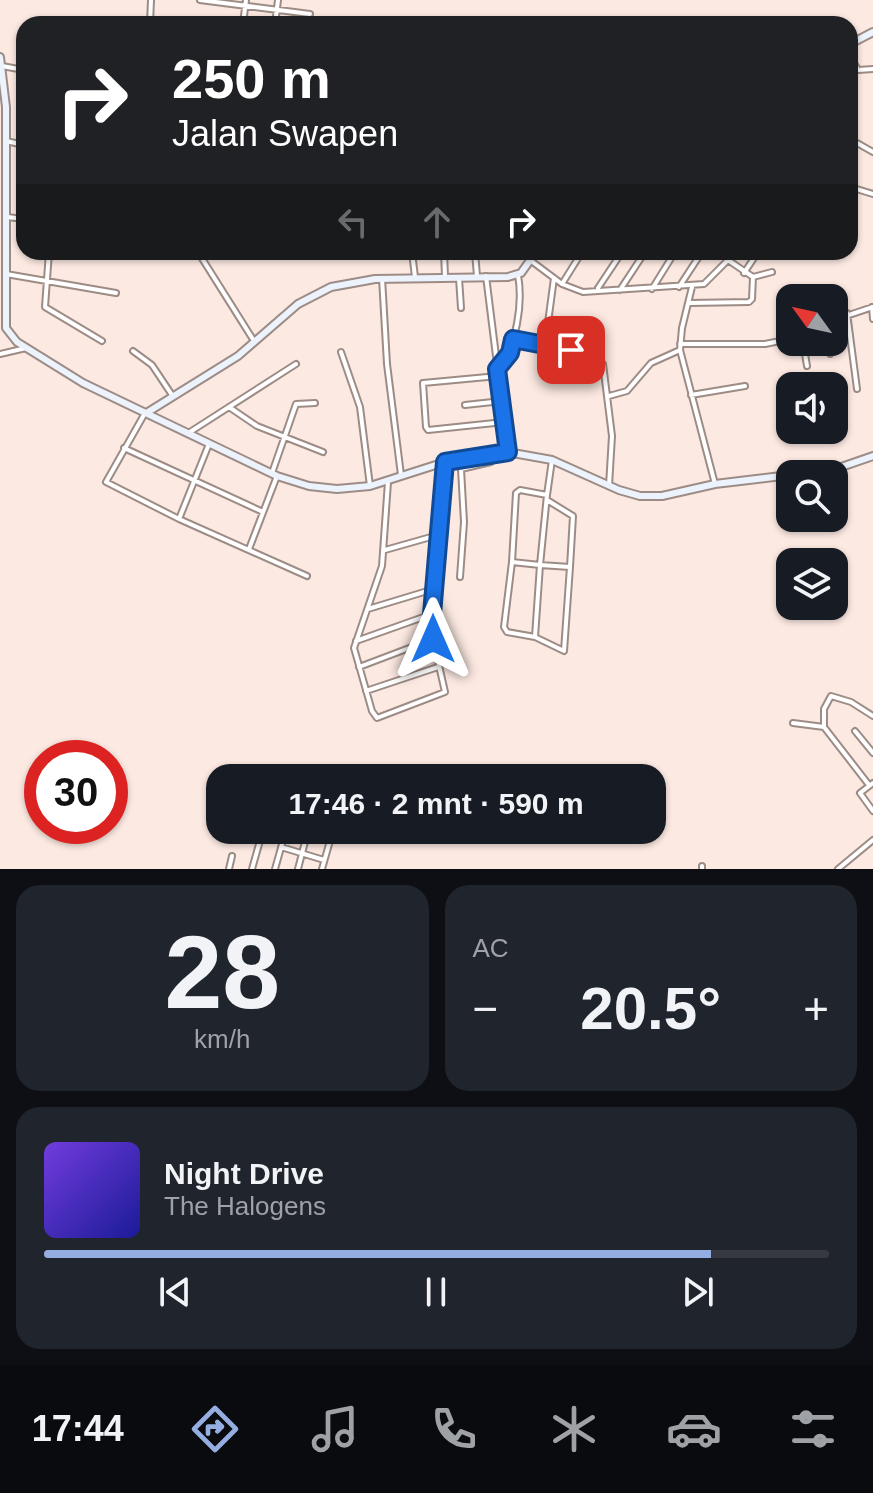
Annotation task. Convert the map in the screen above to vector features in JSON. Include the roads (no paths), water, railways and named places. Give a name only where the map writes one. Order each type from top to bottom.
[{"type":"main road","points":[[0,57],[7,217],[2,310],[8,333],[26,348],[83,383],[274,474],[327,489],[370,486],[445,462],[494,452],[552,460],[628,494],[650,496],[776,477]]},
{"type":"main road","points":[[147,412],[256,343],[290,311],[315,294],[341,284],[382,278],[518,275],[530,260]]},
{"type":"main road","points":[[159,417],[160,403]]},
{"type":"main road","points":[[848,465],[873,456]]},
{"type":"street","points":[[200,0],[246,3],[310,14]]},
{"type":"street","points":[[276,16],[278,0]]},
{"type":"street","points":[[2,66],[16,69]]},
{"type":"street","points":[[6,141],[16,143]]},
{"type":"street","points":[[7,217],[16,218]]},
{"type":"street","points":[[48,260],[44,304],[47,309],[102,341]]},
{"type":"street","points":[[204,260],[256,343]]},
{"type":"street","points":[[413,260],[415,277]]},
{"type":"street","points":[[444,260],[445,276]]},
{"type":"street","points":[[476,260],[477,276]]},
{"type":"street","points":[[530,260],[562,284],[583,292],[598,288],[692,287],[709,281],[728,260],[753,277],[772,272]]},
{"type":"street","points":[[562,284],[577,260]]},
{"type":"street","points":[[598,288],[617,260]]},
{"type":"street","points":[[620,290],[640,260]]},
{"type":"street","points":[[652,289],[670,260]]},
{"type":"street","points":[[679,287],[697,260]]},
{"type":"street","points":[[744,273],[753,260]]},
{"type":"street","points":[[497,369],[510,353],[520,294],[518,275]]},
{"type":"street","points":[[459,276],[461,308]]},
{"type":"street","points":[[486,276],[508,452]]},
{"type":"street","points":[[689,303],[749,302],[752,299],[753,277]]},
{"type":"street","points":[[4,278],[116,293]]},
{"type":"street","points":[[382,278],[387,364],[402,477]]},
{"type":"street","points":[[545,345],[554,278]]},
{"type":"street","points":[[692,287],[680,347],[715,484]]},
{"type":"street","points":[[848,313],[872,307],[873,319]]},
{"type":"street","points":[[848,321],[857,389]]},
{"type":"street","points":[[513,339],[571,350]]},
{"type":"street","points":[[609,396],[627,391],[651,363],[680,347],[776,342]]},
{"type":"street","points":[[0,354],[26,348]]},
{"type":"street","points":[[133,351],[152,365],[172,395]]},
{"type":"street","points":[[341,352],[360,407],[370,486]]},
{"type":"street","points":[[805,356],[807,366]]},
{"type":"street","points":[[190,432],[296,364]]},
{"type":"street","points":[[603,364],[612,436],[609,486]]},
{"type":"street","points":[[498,376],[423,383],[426,427],[428,430],[504,422]]},
{"type":"street","points":[[691,395],[745,386]]},
{"type":"street","points":[[465,405],[502,401]]},
{"type":"street","points":[[249,549],[297,403],[315,403]]},
{"type":"street","points":[[229,407],[247,421],[323,452]]},
{"type":"street","points":[[147,412],[106,482],[179,519],[307,576]]},
{"type":"street","points":[[179,519],[210,442]]},
{"type":"street","points":[[124,448],[263,512]]},
{"type":"street","points":[[460,577],[464,522],[461,469],[491,462],[494,452]]},
{"type":"street","points":[[535,637],[552,460]]},
{"type":"street","points":[[388,482],[385,550],[354,654],[374,715],[379,717],[445,693],[433,639],[432,614],[445,462]]},
{"type":"street","points":[[517,492],[547,498],[574,518],[564,651],[535,637],[504,630],[512,562],[517,492]]},
{"type":"street","points":[[385,550],[438,535]]},
{"type":"street","points":[[512,562],[570,567]]},
{"type":"street","points":[[368,609],[434,589]]},
{"type":"street","points":[[356,641],[432,614]]},
{"type":"street","points":[[359,667],[433,639]]},
{"type":"street","points":[[366,691],[438,667]]},
{"type":"street","points":[[873,716],[851,702],[832,696],[824,709],[824,727],[871,784],[860,793],[873,811]]},
{"type":"street","points":[[793,723],[824,727]]},
{"type":"street","points":[[855,731],[873,753]]},
{"type":"street","points":[[838,869],[873,840]]},
{"type":"street","points":[[252,869],[259,844]]},
{"type":"street","points":[[275,869],[282,844]]},
{"type":"street","points":[[298,869],[304,844]]},
{"type":"street","points":[[322,869],[329,844]]},
{"type":"street","points":[[281,847],[324,860]]},
{"type":"street","points":[[229,869],[232,856]]}]
